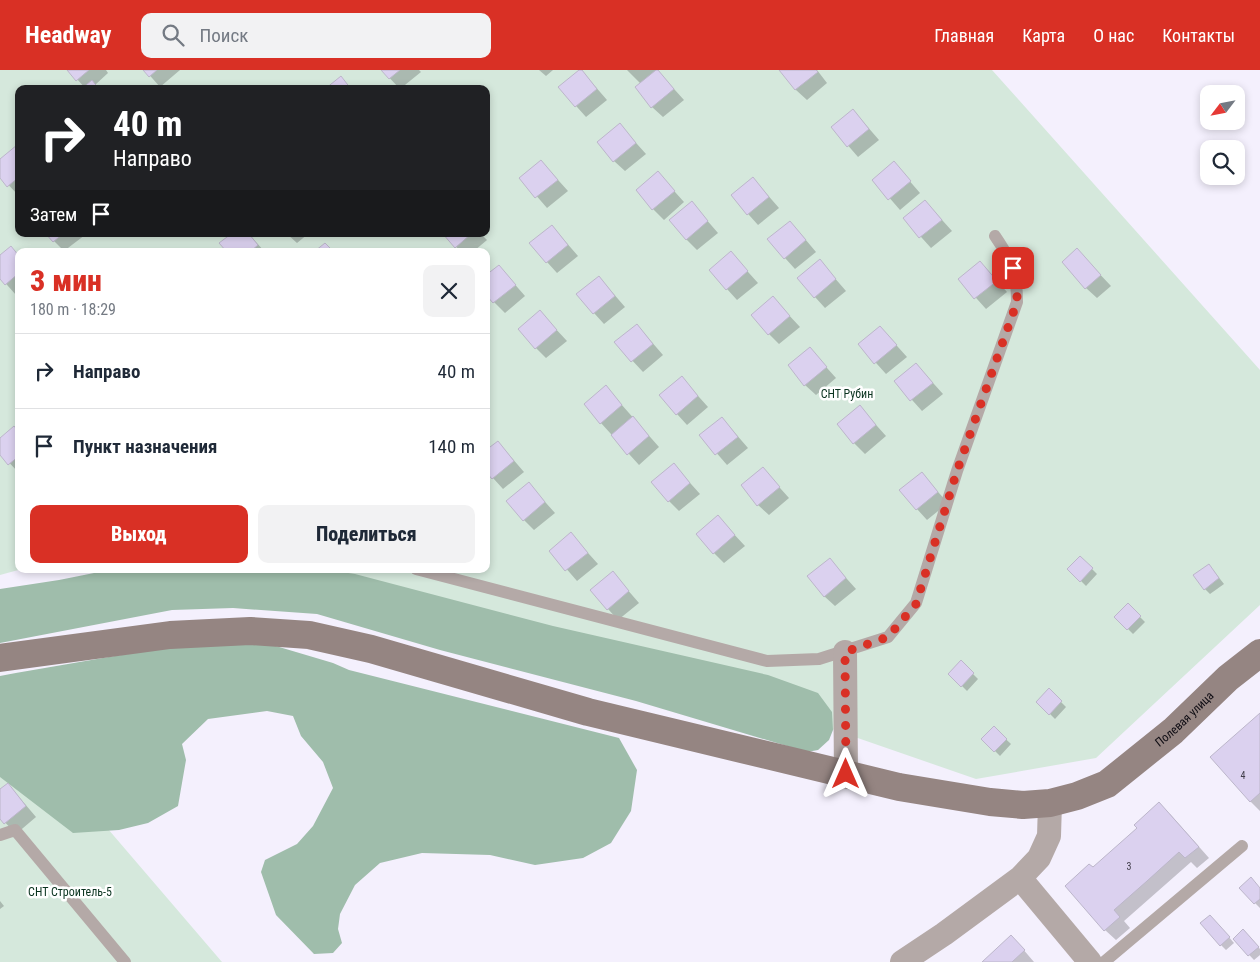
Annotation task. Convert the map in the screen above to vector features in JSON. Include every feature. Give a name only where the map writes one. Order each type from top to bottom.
[{"type":"street","name":"Полевая улица","points":[[0,658],[170,635],[250,631],[309,635],[371,649],[588,712],[899,787],[990,802],[1023,805],[1050,803],[1077,796],[1107,784],[1173,731],[1228,678],[1260,653]]},
{"type":"street","points":[[845,652],[846,774]]},
{"type":"street","points":[[902,962],[944,934],[1020,878],[1039,858],[1049,836],[1050,803]]},
{"type":"street","points":[[1020,878],[1090,962]]},
{"type":"lane","points":[[431,573],[767,661],[819,660],[888,637],[916,604],[957,471],[1017,302],[1017,280],[1009,257],[995,236]]},
{"type":"lane","points":[[0,836],[16,830],[125,962]]},
{"type":"lane","points":[[1104,962],[1242,846]]},
{"type":"green space","name":"СНТ Рубин","points":[[0,70],[992,70],[1260,370],[1260,605],[1096,758],[976,779],[800,718],[224,573],[490,573],[490,248],[15,248],[15,571],[0,575]]},
{"type":"green space","points":[[94,573],[355,574],[553,626],[768,675],[818,693],[832,712],[833,730],[829,740],[818,750],[807,752],[636,701],[440,650],[317,614],[233,608],[172,610],[0,643],[0,589]]},
{"type":"green space","points":[[259,641],[333,663],[349,670],[619,738],[637,770],[631,811],[611,843],[583,858],[535,865],[490,855],[422,853],[380,863],[355,885],[340,914],[338,929],[342,943],[333,953],[314,954],[276,915],[261,872],[265,860],[297,844],[313,826],[333,788],[323,762],[301,736],[293,716],[267,711],[208,719],[182,744],[186,760],[178,806],[148,823],[119,830],[73,833],[0,777],[0,676],[161,649]]},
{"type":"green space","name":"СНТ Строитель-5","points":[[0,703],[222,962],[0,962]]},
{"type":"building","points":[[67,70],[89,70],[76,81]]},
{"type":"building","points":[[143,70],[157,70],[149,77]]},
{"type":"building","points":[[381,70],[400,70],[389,79]]},
{"type":"building","points":[[579,70],[582,70],[597,89],[575,107],[558,87]]},
{"type":"building","points":[[656,70],[674,89],[651,108],[635,87]]},
{"type":"building","points":[[779,70],[816,70],[818,72],[795,90]]},
{"type":"building","points":[[341,76],[348,85],[330,85]]},
{"type":"building","points":[[92,80],[96,85],[86,85]]},
{"type":"building","points":[[853,109],[869,129],[847,147],[831,127]]},
{"type":"building","points":[[620,123],[636,143],[613,162],[597,142]]},
{"type":"building","points":[[15,147],[15,180],[7,187],[0,178],[0,159]]},
{"type":"building","points":[[541,160],[558,180],[535,198],[519,178]]},
{"type":"building","points":[[894,161],[911,181],[888,200],[872,180]]},
{"type":"building","points":[[658,171],[675,191],[652,210],[636,190]]},
{"type":"building","points":[[753,177],[769,197],[747,215],[731,195]]},
{"type":"building","points":[[925,200],[942,220],[919,238],[903,218]]},
{"type":"building","points":[[692,201],[708,221],[686,240],[669,220]]},
{"type":"building","points":[[790,221],[806,240],[784,259],[767,239]]},
{"type":"building","points":[[552,225],[568,245],[546,263],[529,243]]},
{"type":"building","points":[[49,237],[59,237],[53,242]]},
{"type":"building","points":[[227,237],[251,237],[258,245],[254,248],[223,248],[219,243]]},
{"type":"building","points":[[446,237],[468,237],[455,248]]},
{"type":"building","points":[[325,243],[330,248],[319,248]]},
{"type":"building","points":[[11,246],[15,251],[15,276],[5,285],[0,279],[0,255]]},
{"type":"building","points":[[1077,248],[1101,275],[1085,289],[1062,262]]},
{"type":"building","points":[[731,251],[748,271],[726,290],[709,270]]},
{"type":"building","points":[[820,259],[836,279],[814,298],[797,278]]},
{"type":"building","points":[[980,261],[997,281],[974,299],[958,279]]},
{"type":"building","points":[[499,265],[516,285],[493,303],[490,300],[490,272]]},
{"type":"building","points":[[599,276],[615,296],[593,314],[576,294]]},
{"type":"building","points":[[773,296],[790,316],[768,335],[751,315]]},
{"type":"building","points":[[540,310],[557,330],[535,349],[518,329]]},
{"type":"building","points":[[637,324],[653,344],[631,362],[614,342]]},
{"type":"building","points":[[880,326],[897,345],[874,364],[858,344]]},
{"type":"building","points":[[810,347],[827,367],[804,386],[788,365]]},
{"type":"building","points":[[916,363],[933,383],[910,401],[894,381]]},
{"type":"building","points":[[682,376],[698,396],[676,415],[659,395]]},
{"type":"building","points":[[606,385],[622,405],[600,424],[584,404]]},
{"type":"building","points":[[860,405],[876,425],[853,444],[837,424]]},
{"type":"building","points":[[633,416],[649,436],[627,455],[611,435]]},
{"type":"building","points":[[722,417],[738,437],[715,455],[699,435]]},
{"type":"building","points":[[14,426],[15,427],[15,459],[8,465],[0,455],[0,438]]},
{"type":"building","points":[[498,441],[514,461],[492,479],[490,477],[490,447]]},
{"type":"building","points":[[674,463],[690,483],[668,502],[651,482]]},
{"type":"building","points":[[763,467],[780,487],[757,506],[741,485]]},
{"type":"building","points":[[922,472],[938,492],[916,510],[899,490]]},
{"type":"building","points":[[529,482],[545,502],[523,521],[506,501]]},
{"type":"building","points":[[718,515],[735,535],[713,554],[696,534]]},
{"type":"building","points":[[571,532],[588,553],[565,571],[549,551]]},
{"type":"building","points":[[1080,556],[1093,568],[1080,582],[1067,569]]},
{"type":"building","points":[[830,558],[846,578],[824,597],[807,576]]},
{"type":"building","points":[[1209,564],[1219,578],[1204,590],[1193,575]]},
{"type":"building","points":[[613,571],[629,591],[607,610],[590,590]]},
{"type":"building","points":[[1128,603],[1141,616],[1127,630],[1114,617]]},
{"type":"building","points":[[961,660],[974,673],[961,687],[948,674]]},
{"type":"building","points":[[1049,688],[1062,701],[1049,715],[1036,702]]},
{"type":"building","points":[[1260,713],[1260,793],[1250,802],[1210,757]]},
{"type":"building","points":[[994,726],[1007,739],[994,752],[981,739]]},
{"type":"building","points":[[8,783],[26,806],[4,824],[0,819],[0,789]]},
{"type":"building","points":[[1159,802],[1199,847],[1185,858],[1179,852],[1114,910],[1120,917],[1104,931],[1065,886],[1089,864],[1093,867],[1137,828],[1134,825]]},
{"type":"building","points":[[1251,877],[1260,888],[1260,899],[1254,904],[1239,888]]},
{"type":"building","points":[[1210,915],[1230,937],[1220,946],[1200,923]]},
{"type":"building","points":[[1243,929],[1259,947],[1248,956],[1233,939]]},
{"type":"building","points":[[1011,935],[1025,950],[1012,962],[982,962]]},
{"type":"route","points":[[846,774],[845,652],[888,637],[916,604],[957,471],[1017,302],[1017,280],[1013,268]]}]
